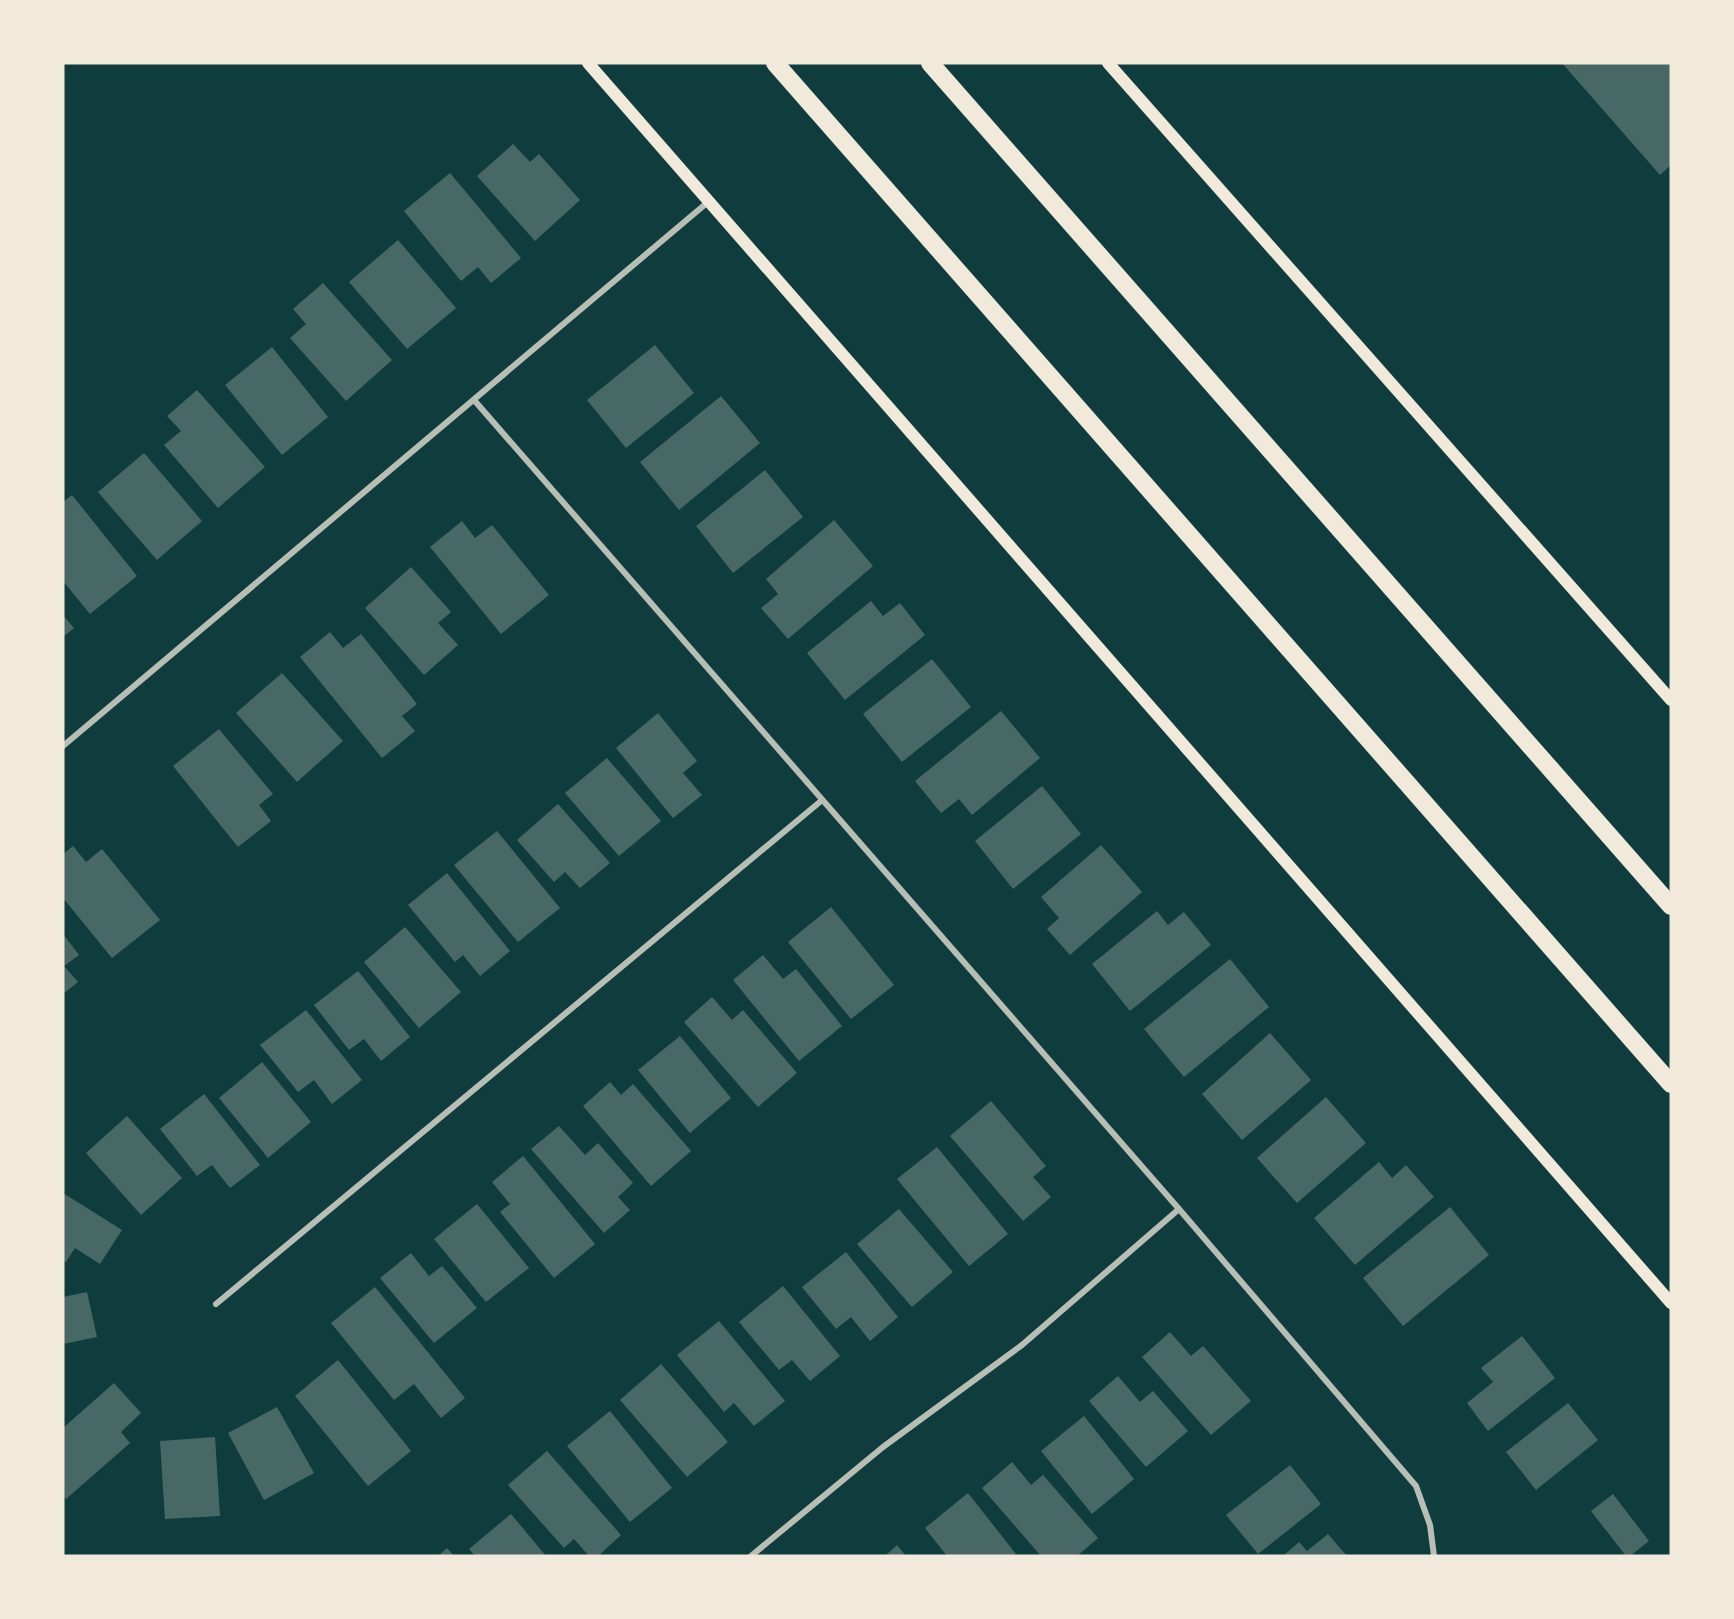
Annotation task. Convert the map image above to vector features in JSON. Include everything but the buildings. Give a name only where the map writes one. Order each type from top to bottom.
[{"type":"highway","points":[[775,63],[1671,1084]]},
{"type":"highway","points":[[930,63],[1671,906]]},
{"type":"main road","points":[[588,63],[1671,1303]]},
{"type":"main road","points":[[1108,63],[1671,700]]},
{"type":"street","points":[[63,746],[709,201]]},
{"type":"street","points":[[474,400],[821,801],[1179,1209],[1416,1486],[1430,1525],[1434,1556]]},
{"type":"street","points":[[216,1304],[821,801]]},
{"type":"street","points":[[751,1556],[883,1447],[1022,1345],[1179,1209]]}]
